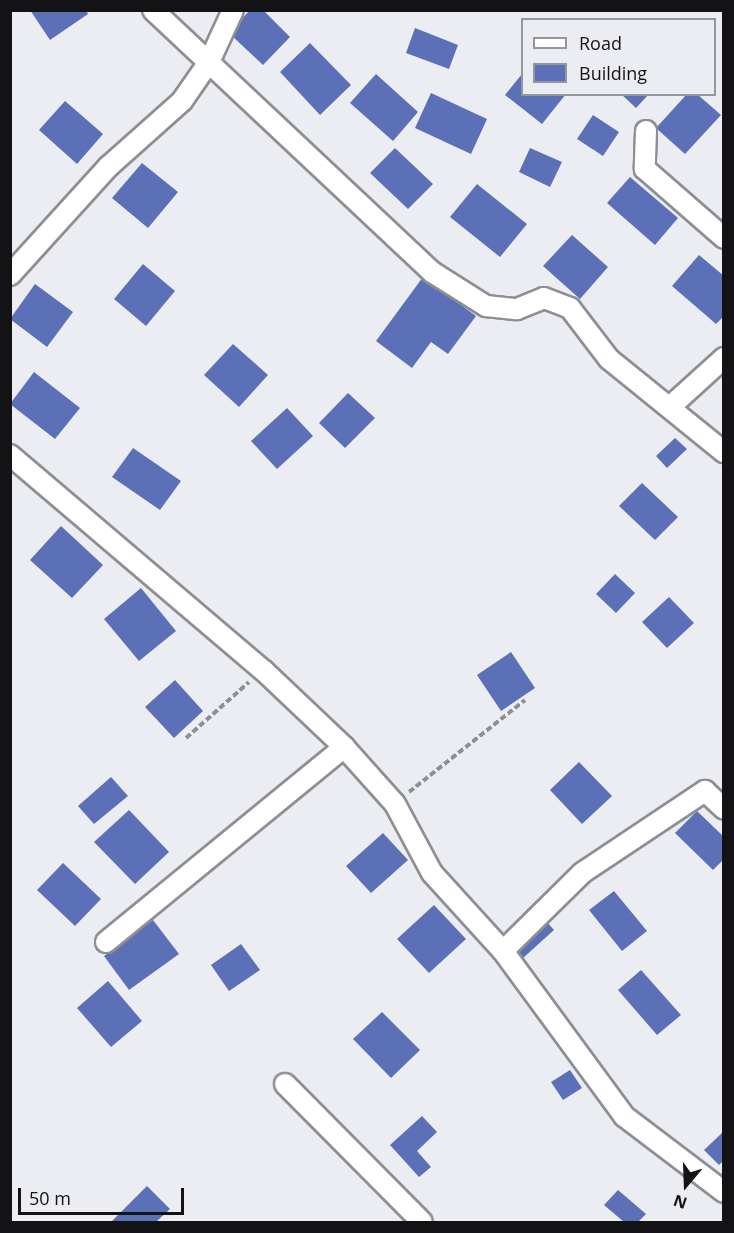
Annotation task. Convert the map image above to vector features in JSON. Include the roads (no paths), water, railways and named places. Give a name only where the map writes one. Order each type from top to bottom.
[{"type":"street","points":[[153,10],[432,272],[486,306],[517,309],[544,298],[570,308],[609,359],[671,406],[723,452]]},
{"type":"street","points":[[10,275],[108,167],[182,101],[209,62],[233,10]]},
{"type":"street","points":[[646,131],[645,169],[723,238]]},
{"type":"street","points":[[671,406],[723,358]]},
{"type":"street","points":[[10,455],[263,670],[344,747],[395,804],[432,873],[503,951],[624,1116],[723,1192]]},
{"type":"street","points":[[106,942],[344,747]]},
{"type":"street","points":[[503,951],[582,873],[705,791],[723,809]]},
{"type":"street","points":[[285,1084],[422,1222]]}]
